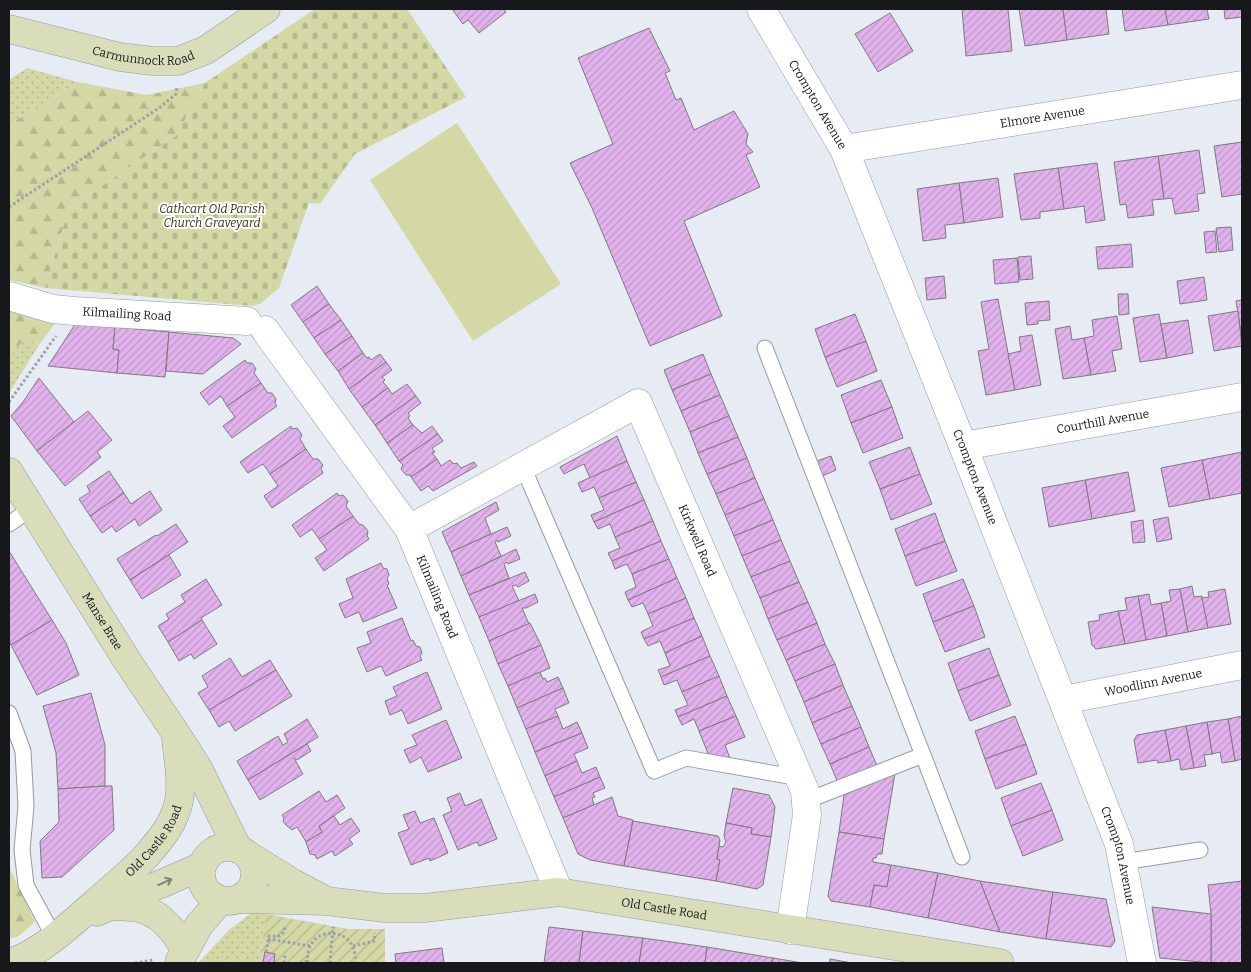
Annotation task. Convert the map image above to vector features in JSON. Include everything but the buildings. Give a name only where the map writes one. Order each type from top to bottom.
[{"type":"main road","name":"Carmunnock Road","points":[[9,29],[120,57],[153,61],[178,61],[206,50],[266,9]]},
{"type":"main road","name":"Manse Brae","points":[[9,472],[128,662],[198,768],[242,851]]},
{"type":"main road","name":"Old Castle Road","points":[[9,963],[33,953],[63,929],[151,851],[164,833],[176,813],[180,789],[175,732]]},
{"type":"main road","name":"Manse Brae","points":[[198,768],[209,810],[210,832],[204,862]]},
{"type":"main road","name":"Old Castle Road","points":[[63,929],[204,862],[212,852],[230,847],[242,851],[326,901]]},
{"type":"main road","points":[[182,956],[199,925],[230,900],[246,894],[254,878],[254,869],[252,861],[242,851]]},
{"type":"main road","points":[[204,862],[201,874],[202,883],[207,891],[213,897],[230,900]]},
{"type":"main road","name":"Old Castle Road","points":[[230,900],[326,901],[368,906],[425,908],[559,892],[1000,963]]},
{"type":"main road","name":"Old Castle Road","points":[[109,906],[138,908],[151,912],[179,937],[182,956]]},
{"type":"street","name":"Crompton Avenue","points":[[761,9],[844,149],[963,446],[1116,837],[1123,862],[1142,963]]},
{"type":"street","name":"Elmore Avenue","points":[[844,149],[1242,86]]},
{"type":"street","name":"Kilmailing Road","points":[[9,296],[53,309],[256,326],[409,529],[559,892]]},
{"type":"street","name":"Courthill Avenue","points":[[963,446],[1242,397]]},
{"type":"street","name":"Kirkwell Road","points":[[409,529],[638,403],[803,790],[807,815],[790,930]]},
{"type":"street","name":"Woodlinn Avenue","points":[[1064,700],[1242,665]]},
{"type":"lane","points":[[764,348],[962,858]]},
{"type":"lane","points":[[522,467],[654,771],[686,758],[803,790],[923,755]]},
{"type":"lane","points":[[9,524],[32,508]]},
{"type":"lane","points":[[9,712],[23,751],[26,806],[22,850],[26,885],[63,929]]},
{"type":"lane","points":[[1123,862],[1200,850]]},
{"type":"path","points":[[9,207],[159,108],[176,94],[178,61]]},
{"type":"path","points":[[9,402],[74,311]]},
{"type":"path","points":[[266,952],[269,936],[278,937],[282,934],[286,921]]},
{"type":"path","points":[[330,963],[333,933]]},
{"type":"path","points":[[300,963],[308,962],[310,946],[321,935],[333,933],[344,936],[353,946],[356,956],[355,963]]},
{"type":"path","points":[[268,939],[310,946]]},
{"type":"path","points":[[353,946],[375,940]]},
{"type":"path","points":[[284,963],[285,955]]},
{"type":"green space","name":"Cathcart Old Parish Church Graveyard","points":[[315,9],[407,9],[466,97],[355,154],[320,204],[309,203],[279,288],[260,304],[252,306],[45,288],[69,208],[176,136],[205,83]]},
{"type":"green space","points":[[27,68],[78,82],[9,125],[9,80]]},
{"type":"green space","points":[[78,82],[147,95],[205,83],[176,136],[69,208],[45,288],[9,280],[9,125]]},
{"type":"green space","points":[[457,123],[561,284],[473,341],[370,180]]},
{"type":"green space","points":[[9,305],[58,319],[39,345],[25,339],[9,356]]},
{"type":"green space","points":[[25,339],[39,345],[9,393],[9,356]]},
{"type":"green space","points":[[9,864],[35,922],[19,936],[9,939]]},
{"type":"green space","points":[[253,912],[266,914],[259,963],[198,963],[230,929]]},
{"type":"green space","points":[[266,914],[348,929],[385,929],[385,963],[259,963]]}]
